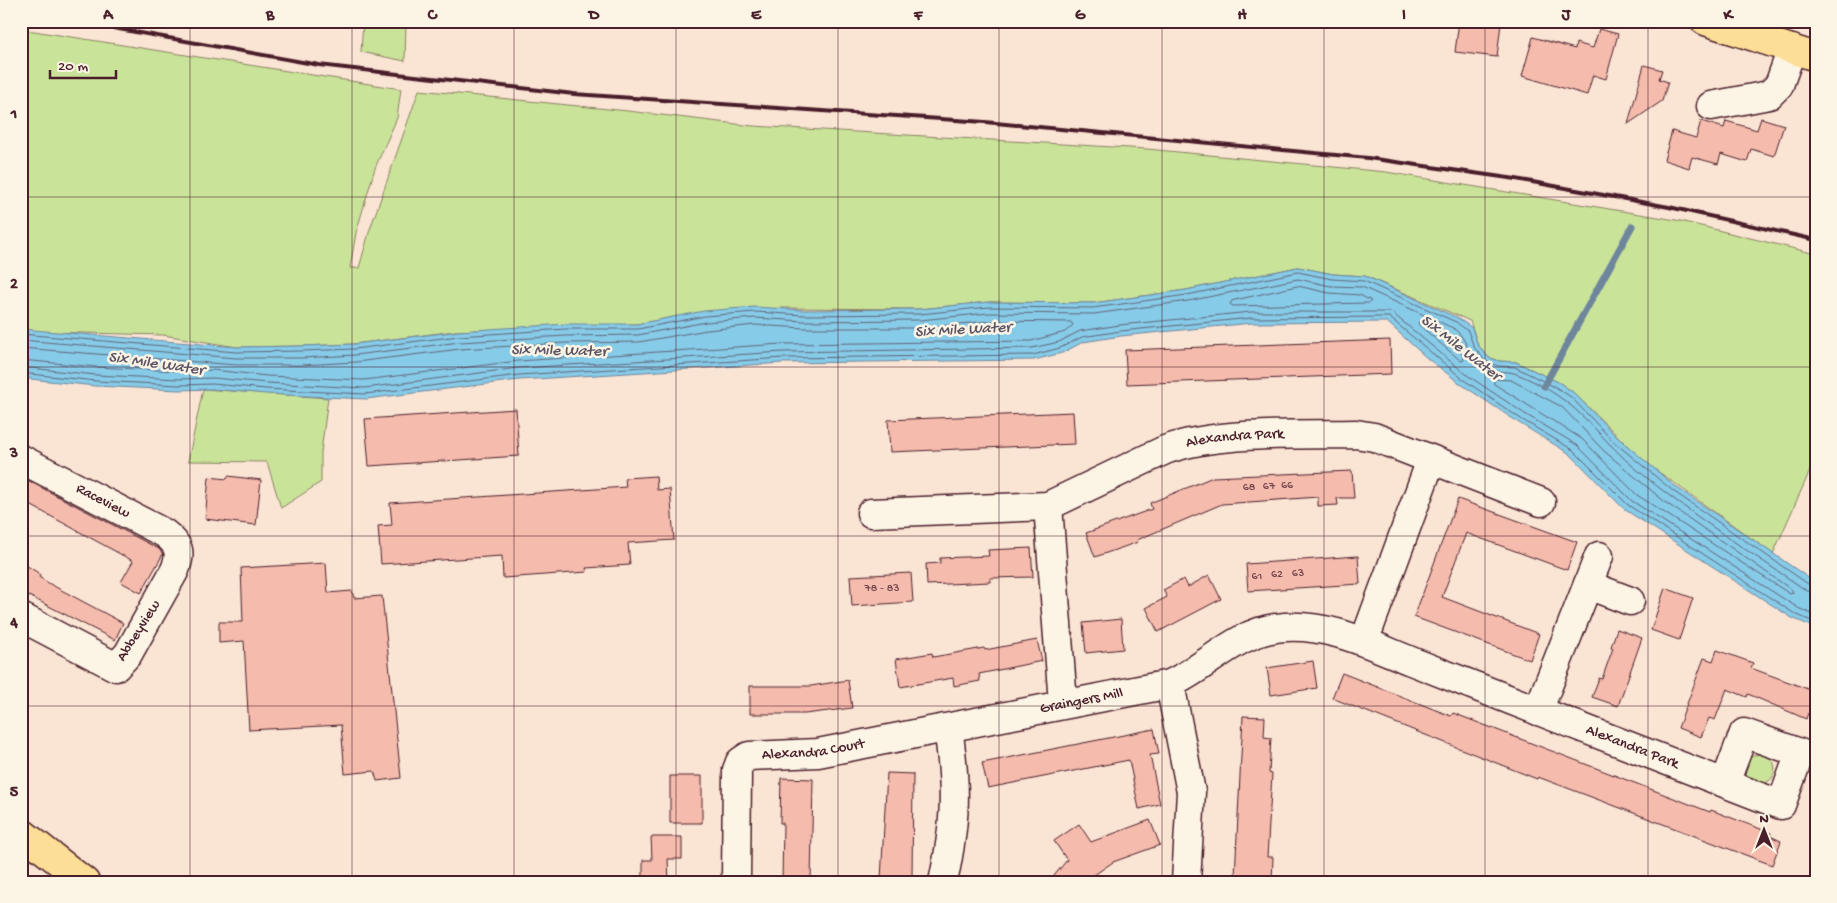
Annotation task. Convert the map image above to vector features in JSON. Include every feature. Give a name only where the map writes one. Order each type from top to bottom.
[{"type":"main road","points":[[1706,21],[1804,53]]},
{"type":"main road","points":[[21,832],[85,882]]},
{"type":"street","points":[[1711,106],[1768,95],[1779,85],[1804,53]]},
{"type":"street","name":"Alexandra Park","points":[[871,514],[1048,506],[1165,450],[1185,443],[1292,435],[1365,435],[1541,502]]},
{"type":"street","name":"Raceview","points":[[21,459],[164,533],[175,542],[180,550]]},
{"type":"street","points":[[1364,642],[1431,460]]},
{"type":"street","points":[[1048,506],[1063,703]]},
{"type":"street","name":"Abbeyview","points":[[21,617],[116,667],[128,654],[175,570],[180,550]]},
{"type":"street","points":[[1538,711],[1599,556]]},
{"type":"street","points":[[1588,585],[1630,600]]},
{"type":"street","name":"Alexandra Park","points":[[1170,684],[1193,672],[1248,636],[1267,629],[1290,626],[1334,632],[1725,783]]},
{"type":"street","points":[[1170,684],[1191,792],[1186,882]]},
{"type":"street","name":"Graingers Mill","points":[[948,728],[1063,703],[1170,684]]},
{"type":"street","points":[[943,882],[955,807],[954,772],[948,728]]},
{"type":"street","name":"Alexandra Court","points":[[736,882],[737,770],[743,759],[751,756],[818,753],[882,739],[948,728]]},
{"type":"green space","points":[[363,21],[406,21],[405,61],[361,52]]},
{"type":"green space","points":[[21,29],[401,89],[397,118],[375,168],[356,233],[350,268],[359,268],[370,229],[419,90],[628,111],[753,126],[1147,149],[1386,172],[1676,220],[1816,254],[1816,457],[1773,554],[1642,460],[1574,393],[1560,383],[1516,362],[1499,361],[1488,357],[1478,345],[1470,321],[1365,276],[1333,274],[1298,267],[1186,290],[1093,303],[989,302],[920,309],[783,308],[675,317],[637,324],[455,331],[354,344],[237,347],[163,335],[45,332],[21,329]]},
{"type":"green space","points":[[203,389],[328,398],[321,452],[321,482],[281,508],[267,462],[188,461]]},
{"type":"green space","points":[[1760,754],[1771,758],[1775,769],[1771,780],[1760,784],[1749,780],[1745,769],[1749,758]]},
{"type":"water","name":"Six Mile Water","points":[[1298,267],[1333,274],[1365,276],[1458,318],[1472,328],[1478,345],[1488,357],[1499,361],[1516,362],[1560,383],[1574,393],[1617,437],[1676,487],[1816,583],[1816,628],[1792,618],[1624,509],[1570,454],[1461,384],[1428,359],[1387,322],[1252,323],[1121,336],[1083,342],[1062,353],[1034,360],[783,363],[519,380],[366,399],[212,389],[179,390],[95,386],[21,378],[21,329],[237,347],[354,344],[459,331],[566,324],[637,324],[704,311],[755,307],[804,310],[920,309],[989,302],[1093,303],[1186,290]]},
{"type":"building","points":[[1459,21],[1501,23],[1497,57],[1455,52]]},
{"type":"building","points":[[1599,29],[1618,34],[1606,79],[1593,75],[1587,95],[1522,76],[1533,37],[1575,49],[1576,43],[1593,48]]},
{"type":"building","points":[[1644,65],[1662,70],[1659,79],[1668,82],[1662,101],[1628,124]]},
{"type":"building","points":[[1761,118],[1784,125],[1774,156],[1751,149],[1747,162],[1721,154],[1718,164],[1692,157],[1689,168],[1664,160],[1672,131],[1696,138],[1701,121],[1724,128],[1726,121],[1757,130]]},
{"type":"building","points":[[1390,340],[1391,374],[1127,384],[1125,350]]},
{"type":"building","points":[[516,409],[519,456],[369,466],[365,419]]},
{"type":"building","points":[[1073,412],[1075,444],[890,452],[888,420]]},
{"type":"building","points":[[1352,471],[1354,498],[1337,498],[1338,505],[1318,506],[1318,497],[1222,504],[1137,540],[1138,542],[1095,557],[1086,533],[1152,509],[1150,503],[1213,477]]},
{"type":"building","points":[[228,476],[261,480],[256,525],[205,519],[209,477],[227,479]]},
{"type":"building","points":[[656,476],[657,490],[670,489],[674,540],[628,543],[630,565],[586,568],[587,572],[503,578],[502,556],[381,564],[378,526],[392,525],[390,503],[626,487],[625,478]]},
{"type":"building","points":[[21,477],[159,549],[163,554],[141,593],[121,582],[133,561],[21,500]]},
{"type":"building","points":[[1458,499],[1577,542],[1567,570],[1466,533],[1442,597],[1539,634],[1530,660],[1414,617]]},
{"type":"building","points":[[1031,548],[1033,577],[990,578],[990,582],[927,585],[926,564],[940,563],[940,558],[989,556],[988,550]]},
{"type":"building","points":[[1358,556],[1360,584],[1248,591],[1246,564]]},
{"type":"building","points":[[21,562],[40,574],[39,577],[50,584],[123,623],[115,640],[29,596],[26,603],[21,602]]},
{"type":"building","points":[[326,563],[328,593],[352,591],[354,598],[382,596],[401,778],[377,781],[374,771],[345,774],[341,725],[249,730],[244,641],[219,643],[219,622],[243,622],[241,568]]},
{"type":"building","points":[[911,573],[913,602],[852,606],[850,576]]},
{"type":"building","points":[[1209,575],[1221,599],[1158,632],[1146,608],[1167,597],[1163,590],[1184,579],[1188,587]]},
{"type":"building","points":[[1665,588],[1693,598],[1679,640],[1651,630]]},
{"type":"building","points":[[1121,619],[1123,649],[1086,653],[1083,623]]},
{"type":"building","points":[[1617,629],[1642,638],[1618,706],[1592,697],[1599,678],[1602,679],[1613,648],[1611,647]]},
{"type":"building","points":[[1037,640],[1042,661],[979,674],[980,681],[954,686],[953,678],[900,687],[896,659],[932,653],[933,657],[984,648],[985,650]]},
{"type":"building","points":[[1717,650],[1753,663],[1751,668],[1816,692],[1816,716],[1808,713],[1806,719],[1748,694],[1747,697],[1727,689],[1715,720],[1709,718],[1701,737],[1678,728],[1704,658],[1713,661]]},
{"type":"building","points":[[1313,661],[1317,688],[1271,695],[1267,668]]},
{"type":"building","points":[[1342,673],[1451,716],[1453,713],[1710,812],[1711,810],[1771,833],[1770,836],[1781,841],[1772,865],[1538,777],[1537,779],[1332,698]]},
{"type":"building","points":[[848,680],[852,708],[805,714],[750,714],[750,686],[811,686]]},
{"type":"building","points":[[1243,716],[1265,717],[1264,737],[1271,738],[1269,773],[1272,774],[1267,857],[1273,857],[1272,882],[1240,882],[1240,876],[1235,876]]},
{"type":"building","points":[[1154,729],[1159,754],[1150,755],[1160,804],[1139,809],[1129,760],[988,788],[982,763]]},
{"type":"building","points":[[887,773],[913,774],[912,880],[881,879]]},
{"type":"building","points":[[670,776],[702,776],[702,823],[670,823]]},
{"type":"building","points":[[781,778],[813,779],[811,882],[782,882],[783,823],[780,823]]},
{"type":"building","points":[[1150,820],[1160,845],[1113,862],[1084,882],[1049,882],[1067,860],[1054,841],[1079,824],[1091,842]]},
{"type":"building","points":[[651,837],[682,837],[682,859],[668,859],[669,882],[643,882],[643,860],[652,860]]},
{"type":"waterway","points":[[1544,386],[1632,226]]},
{"type":"railway","points":[[74,21],[319,65],[574,94],[985,122],[1368,158],[1516,179],[1669,207],[1816,240]]}]
